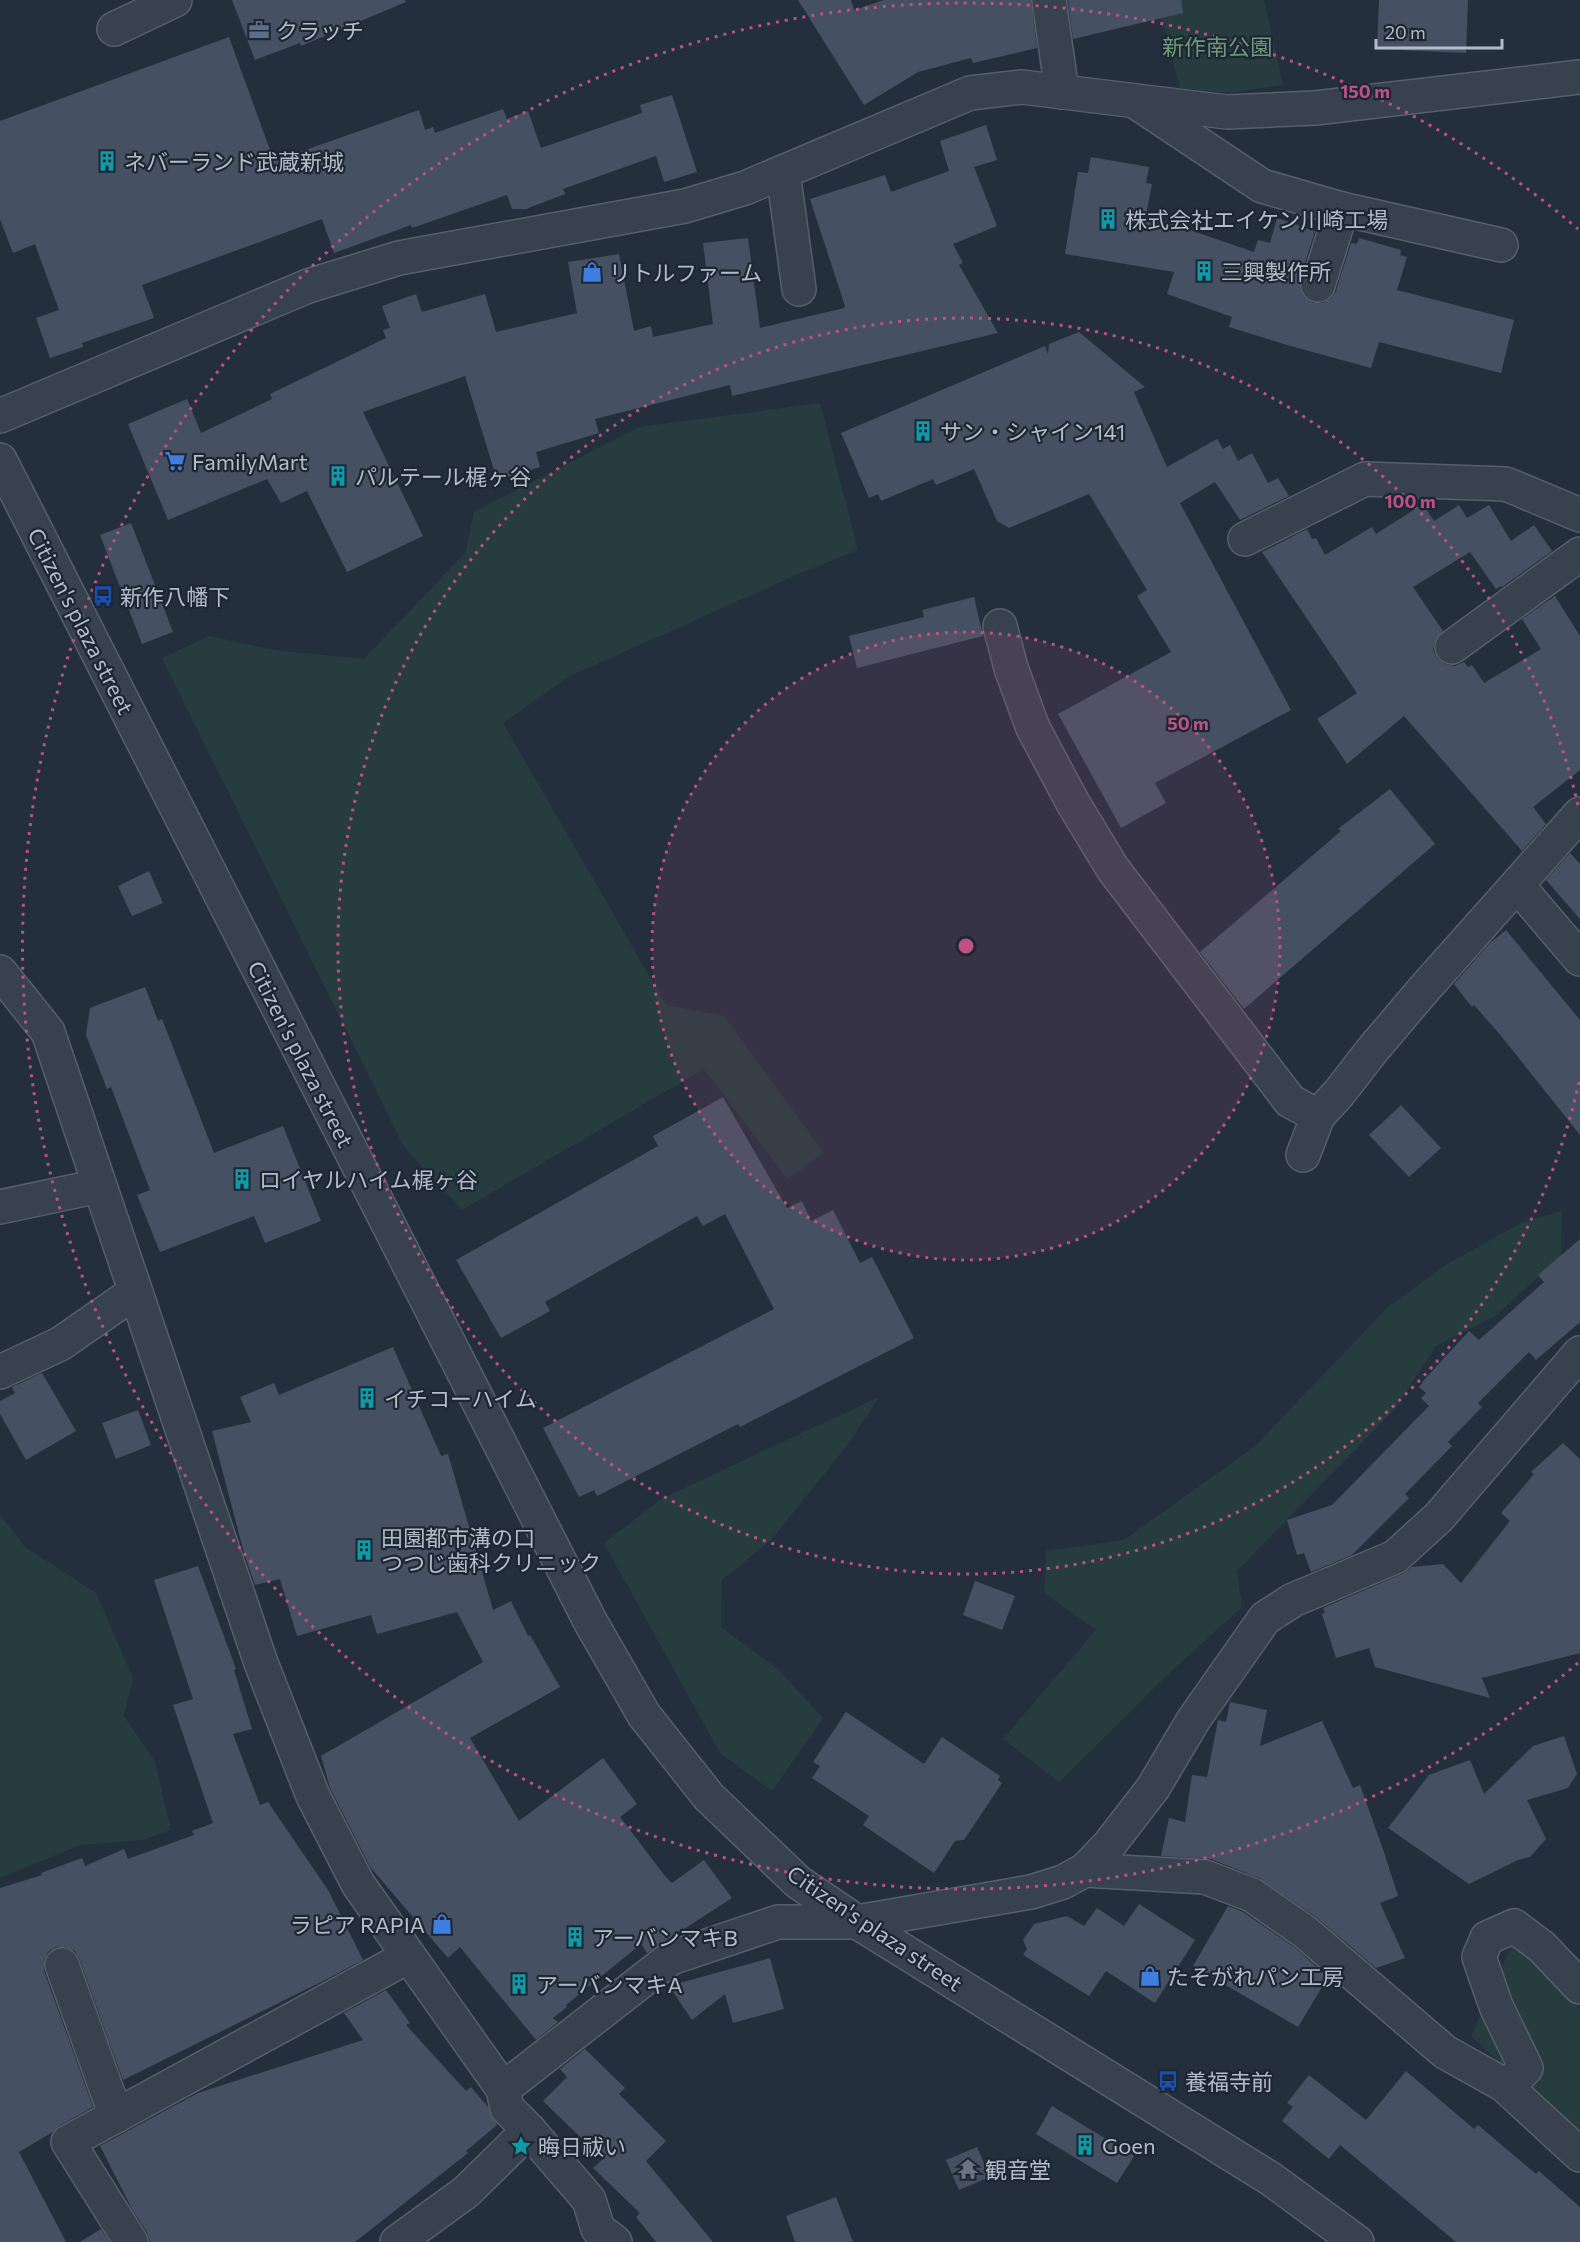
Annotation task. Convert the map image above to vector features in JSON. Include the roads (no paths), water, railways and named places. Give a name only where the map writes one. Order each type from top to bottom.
[{"type":"street","points":[[1049,0],[1062,92]]},
{"type":"street","points":[[114,29],[167,2]]},
{"type":"street","points":[[0,416],[308,286],[388,261],[685,206],[745,188],[970,93],[1022,87],[1227,112],[1315,108],[1580,76]]},
{"type":"street","points":[[1133,100],[1262,186],[1342,209],[1501,245]]},
{"type":"street","points":[[783,172],[799,289]]},
{"type":"street","points":[[1318,285],[1342,209]]},
{"type":"street","name":"Citizen's plaza street","points":[[0,460],[7,492],[590,1621],[644,1715],[709,1797],[798,1882],[857,1922],[1271,2179],[1357,2242]]},
{"type":"street","points":[[1245,539],[1365,479],[1506,484],[1580,515]]},
{"type":"street","points":[[1452,647],[1580,554]]},
{"type":"street","points":[[1000,626],[1011,668],[1033,728],[1073,803],[1113,869],[1290,1101],[1318,1116]]},
{"type":"street","points":[[1303,1155],[1318,1116],[1457,952],[1580,813]]},
{"type":"street","points":[[1517,885],[1580,959]]},
{"type":"street","points":[[0,972],[48,1032],[261,1663],[313,1796],[358,1884],[407,1957],[503,2089],[507,2108],[589,2200],[598,2229],[615,2242]]},
{"type":"street","points":[[0,1207],[99,1186]]},
{"type":"street","points":[[0,1372],[60,1344],[135,1292]]},
{"type":"street","points":[[503,2089],[671,1958],[778,1922],[857,1922],[1031,1892],[1064,1882],[1085,1870],[1109,1845],[1153,1788],[1194,1719],[1264,1618],[1293,1600],[1395,1557],[1438,1518],[1505,1443],[1580,1353]]},
{"type":"street","points":[[1085,1870],[1205,1877],[1252,1895],[1305,1932],[1444,2052],[1504,2085],[1580,2155]]},
{"type":"street","points":[[1504,2085],[1526,2068],[1496,2006],[1479,1957],[1487,1938],[1514,1926],[1542,1947],[1580,1987]]},
{"type":"street","points":[[131,2242],[68,2142],[407,1957]]},
{"type":"street","points":[[62,1965],[116,2116]]},
{"type":"street","points":[[397,2242],[466,2192],[529,2130]]},
{"type":"place","name":"クラッチ","points":[[259,30]]},
{"type":"place","name":"ネバーランド武蔵新城","points":[[107,161]]},
{"type":"place","name":"株式会社エイケン川崎工場","points":[[1108,219]]},
{"type":"place","name":"三興製作所","points":[[1204,271]]},
{"type":"place","name":"リトルファーム","points":[[592,272]]},
{"type":"place","name":"サン・シャイン141","points":[[923,431]]},
{"type":"place","name":"FamilyMart","points":[[175,461]]},
{"type":"place","name":"パルテール梶ヶ谷","points":[[338,476]]},
{"type":"place","name":"新作八幡下","points":[[103,596]]},
{"type":"place","name":"ロイヤルハイム梶ヶ谷","points":[[242,1179]]},
{"type":"place","name":"イチコーハイム","points":[[367,1398]]},
{"type":"place","name":"田園都市溝の口 つつじ歯科クリニック","points":[[364,1550]]},
{"type":"place","name":"ラピア RAPIA","points":[[442,1924]]},
{"type":"place","name":"アーバンマキB","points":[[575,1937]]},
{"type":"place","name":"たそがれパン工房","points":[[1150,1976]]},
{"type":"place","name":"アーバンマキA","points":[[519,1984]]},
{"type":"place","name":"養福寺前","points":[[1168,2081]]},
{"type":"place","name":"Goen","points":[[1085,2145]]},
{"type":"place","name":"晦日祓い","points":[[521,2146]]},
{"type":"place","name":"観音堂","points":[[968,2169]]},
{"type":"park label","name":"新作南公園","points":[[1217,46]]}]
